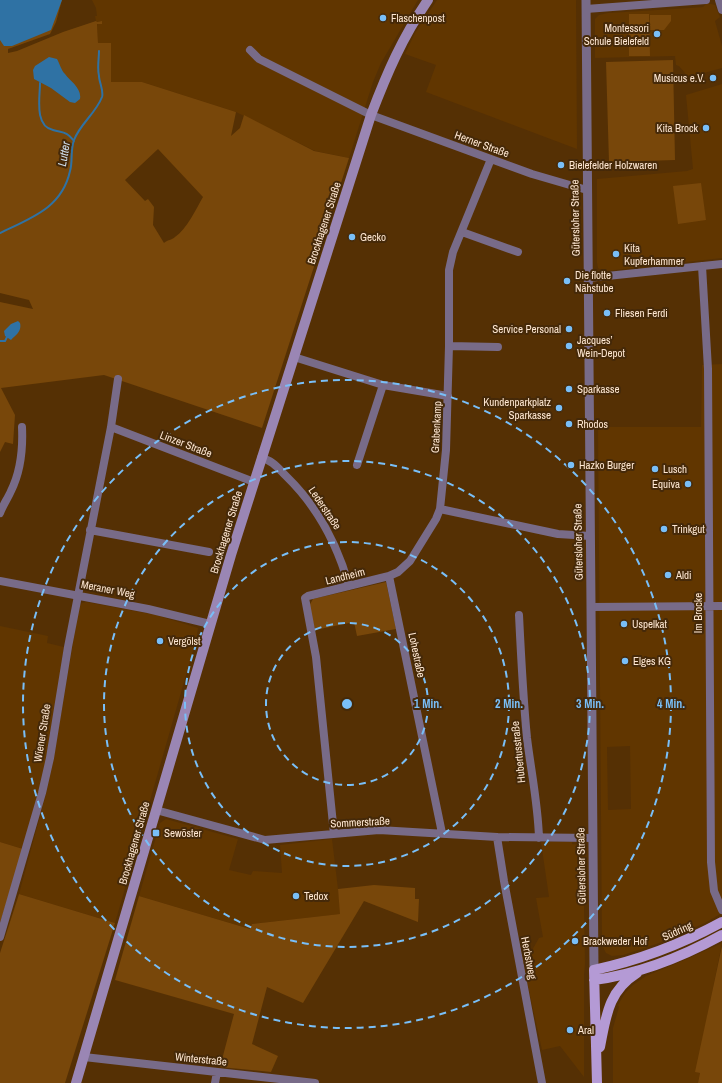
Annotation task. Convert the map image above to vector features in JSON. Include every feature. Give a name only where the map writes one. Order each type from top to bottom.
[{"type":"main road","name":"Brockhagener Straße","points":[[76,1083],[210,624],[371,116],[384,80],[398,49],[428,0]]},
{"type":"main road","name":"Südring","points":[[594,975],[655,954],[688,940],[722,922]]},
{"type":"main road","points":[[594,975],[613,977],[646,968],[681,955],[722,935]]},
{"type":"main road","points":[[596,1069],[607,1010],[612,999],[620,987],[632,976],[646,968]]},
{"type":"main road","name":"Gütersloher Straße","points":[[594,975],[597,1083]]},
{"type":"street","points":[[586,4],[706,0]]},
{"type":"street","points":[[719,0],[722,10]]},
{"type":"street","name":"Gütersloher Straße","points":[[586,4],[594,975]]},
{"type":"street","name":"Herner Straße","points":[[250,50],[259,59],[371,116],[532,174],[587,190]]},
{"type":"street","name":"Grabenkamp","points":[[440,509],[446,450],[449,346],[449,270],[453,252],[491,158]]},
{"type":"street","points":[[462,232],[518,252]]},
{"type":"street","points":[[588,278],[722,264]]},
{"type":"street","name":"Im Brocke","points":[[702,266],[708,369],[711,862],[714,891],[722,910]]},
{"type":"street","points":[[449,346],[498,347]]},
{"type":"street","points":[[294,357],[383,385],[448,396]]},
{"type":"street","name":"Wiener Straße","points":[[0,936],[43,789],[50,758],[77,595],[111,427],[118,379]]},
{"type":"street","points":[[357,465],[383,385]]},
{"type":"street","points":[[0,513],[12,491],[20,469],[22,427]]},
{"type":"street","name":"Linzer Straße","points":[[111,427],[254,482]]},
{"type":"street","name":"Lederstraße","points":[[262,458],[273,463],[295,484],[320,516],[330,534],[342,562],[349,586]]},
{"type":"street","points":[[440,509],[558,534],[590,536]]},
{"type":"street","name":"Landheim","points":[[334,834],[316,657],[305,598],[389,576],[398,572],[410,561],[436,519],[440,509]]},
{"type":"street","points":[[90,530],[209,552]]},
{"type":"street","name":"Lohestraße","points":[[389,576],[442,833]]},
{"type":"street","name":"Meraner Weg","points":[[0,581],[148,608],[210,624]]},
{"type":"street","points":[[591,607],[722,606]]},
{"type":"street","name":"Hubertusstraße","points":[[519,615],[526,723],[539,838]]},
{"type":"street","name":"Sommerstraße","points":[[156,810],[265,840],[379,830],[497,837],[593,838]]},
{"type":"street","name":"Herbstweg","points":[[497,837],[542,1083]]},
{"type":"street","name":"Winterstraße","points":[[84,1057],[314,1083]]},
{"type":"street","points":[[215,1083],[217,1072]]},
{"type":"shaded area","points":[[0,0],[62,0],[56,22],[50,34],[8,49],[8,53],[17,51],[63,32],[96,21],[102,21],[102,24],[97,24],[98,43],[111,43],[111,82],[142,82],[236,112],[231,136],[240,128],[244,115],[314,151],[349,158],[262,428],[104,375],[1,388],[15,415],[13,444],[5,442],[0,452],[0,302],[33,309],[29,300],[0,293]],"holes":[[[158,149],[203,197],[183,229],[174,238],[164,243],[153,225],[154,207],[148,199],[145,201],[125,180]]]},
{"type":"shaded area","points":[[92,0],[418,0],[381,63],[373,82],[349,158],[315,151],[236,112],[142,82],[111,82],[111,43],[98,43],[97,24],[101,21],[96,21],[96,8]]},
{"type":"shaded area","points":[[437,0],[576,0],[577,149],[426,92],[436,65],[405,54],[415,33]]},
{"type":"shaded area","name":"Montessori Schule Bielefeld","points":[[706,4],[715,5],[720,17],[715,21],[722,46],[722,68],[686,78],[685,73],[679,66],[676,65],[675,56],[595,58],[595,19],[599,15],[608,13],[703,7]]},
{"type":"shaded area","points":[[629,14],[649,14],[650,56],[629,56]]},
{"type":"shaded area","points":[[650,15],[671,15],[671,21],[664,30],[650,30]]},
{"type":"shaded area","points":[[673,60],[675,160],[609,162],[606,62]]},
{"type":"shaded area","points":[[722,84],[722,258],[605,271],[601,270],[598,268],[597,263],[597,179],[687,171],[693,169],[686,95]]},
{"type":"shaded area","points":[[701,183],[706,220],[678,224],[673,186]]},
{"type":"shaded area","points":[[722,364],[722,913],[705,923],[659,943],[623,955],[612,956],[606,953],[602,945],[598,427],[701,427],[702,365]],"holes":[[[630,746],[631,809],[608,810],[607,747]]]},
{"type":"shaded area","points":[[386,582],[396,629],[357,636],[354,622],[315,630],[309,606],[313,599]]},
{"type":"shaded area","points":[[86,602],[156,615],[198,628],[196,640],[115,923],[19,894],[46,794],[53,762],[79,607],[82,603]]},
{"type":"shaded area","points":[[0,626],[48,636],[47,643],[64,647],[48,757],[23,849],[0,842]]},
{"type":"shaded area","points":[[166,819],[238,839],[229,870],[251,875],[253,871],[282,873],[280,845],[332,839],[341,914],[252,924],[250,929],[139,896],[160,823]]},
{"type":"shaded area","points":[[0,842],[23,849],[0,923]]},
{"type":"shaded area","points":[[541,842],[572,842],[572,844],[580,845],[583,849],[585,964],[584,1077],[560,1046],[542,1050],[521,954],[531,952],[539,938],[543,937],[536,898],[549,897]]},
{"type":"shaded area","points":[[374,885],[415,888],[415,899],[419,899],[418,922],[364,901],[303,1003],[267,987],[252,1044],[278,1056],[271,1072],[220,1067],[234,1014],[115,980],[139,896],[250,929],[252,924],[340,914],[338,889]]},
{"type":"shaded area","points":[[19,894],[115,923],[65,1083],[0,1083],[0,953]]},
{"type":"shaded area","points":[[722,943],[696,1072],[700,1073],[698,1083],[613,1083],[613,1028],[619,1007],[618,1005],[625,993],[646,976]]},
{"type":"shaded area","points":[[722,946],[722,1083],[698,1083],[700,1073],[695,1072]]},
{"type":"water","points":[[0,0],[62,0],[51,30],[12,46],[4,46],[0,40]]},
{"type":"water","points":[[49,57],[57,59],[64,72],[79,91],[80,99],[75,103],[70,102],[51,88],[34,79],[33,70],[35,66]]},
{"type":"water","points":[[18,321],[20,323],[19,331],[11,340],[5,336],[4,331],[11,324]]},
{"type":"waterway","name":"Lutter","points":[[0,233],[34,217],[44,210],[53,203],[66,184],[71,167],[74,140],[102,97],[98,70],[99,51]]},
{"type":"waterway","points":[[40,83],[39,110],[43,123],[53,130],[67,134],[74,141]]},
{"type":"waterway","points":[[0,341],[5,341],[7,337]]},
{"type":"place","name":"Flaschenpost","points":[[383,18]]},
{"type":"place","name":"Montessori Schule Bielefeld","points":[[657,34]]},
{"type":"place","name":"Musicus e.V.","points":[[713,78]]},
{"type":"place","name":"Kita Brock","points":[[706,128]]},
{"type":"place","name":"Bielefelder Holzwaren","points":[[561,165]]},
{"type":"place","name":"Gecko","points":[[352,237]]},
{"type":"place","name":"Kita Kupferhammer","points":[[616,254]]},
{"type":"place","name":"Die flotte Nähstube","points":[[567,281]]},
{"type":"place","name":"Fliesen Ferdi","points":[[607,313]]},
{"type":"place","name":"Service Personal","points":[[569,329]]},
{"type":"place","name":"Jacques’ Wein-Depot","points":[[569,346]]},
{"type":"place","name":"Sparkasse","points":[[569,389]]},
{"type":"place","name":"Kundenparkplatz Sparkasse","points":[[559,408]]},
{"type":"place","name":"Rhodos","points":[[569,424]]},
{"type":"place","name":"Hazko Burger","points":[[571,465]]},
{"type":"place","name":"Lusch","points":[[655,469]]},
{"type":"place","name":"Equiva","points":[[688,484]]},
{"type":"place","name":"Trinkgut","points":[[664,529]]},
{"type":"place","name":"Aldi","points":[[668,575]]},
{"type":"place","name":"Uspelkat","points":[[624,624]]},
{"type":"place","name":"Vergölst","points":[[160,641]]},
{"type":"place","name":"Elges KG","points":[[625,661]]},
{"type":"place","name":"Sewöster","points":[[156,833]]},
{"type":"place","name":"Tedox","points":[[296,896]]},
{"type":"place","name":"Brackweder Hof","points":[[575,941]]},
{"type":"place","name":"Aral","points":[[570,1030]]}]
